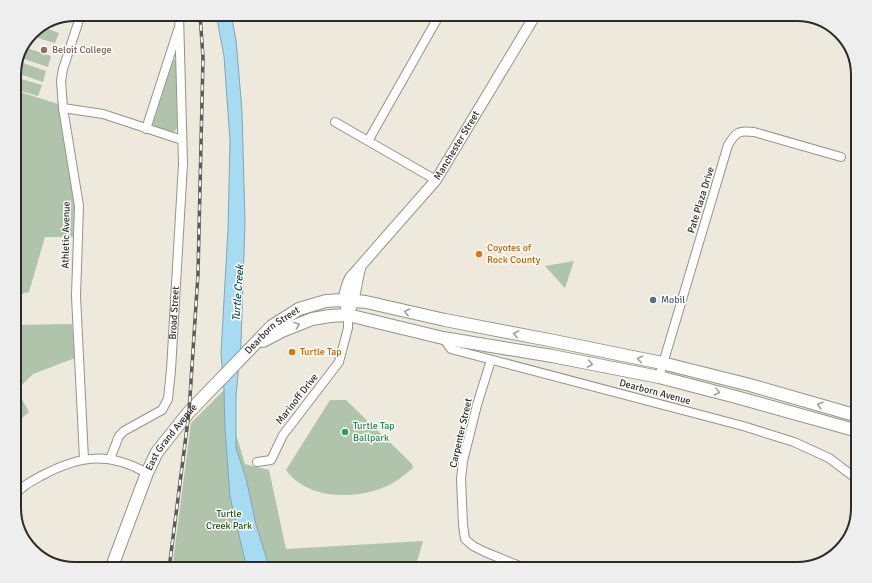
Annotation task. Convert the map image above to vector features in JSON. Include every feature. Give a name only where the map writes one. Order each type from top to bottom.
[{"type":"main road","name":"Dearborn Street","points":[[251,349],[272,326],[299,309],[326,301],[349,300],[366,302],[471,326],[662,363],[851,414]]},
{"type":"main road","name":"Dearborn Street","points":[[251,349],[282,331],[312,319],[348,315],[443,338],[552,356],[658,377],[851,429]]},
{"type":"main road","name":"East Grand Avenue","points":[[147,473],[157,452],[189,412],[251,349]]},
{"type":"main road","points":[[115,562],[147,473]]},
{"type":"street","name":"Athletic Avenue","points":[[79,21],[61,76],[63,108],[78,206],[76,296],[84,459]]},
{"type":"street","points":[[368,141],[436,21]]},
{"type":"street","name":"Manchester Street","points":[[348,315],[349,300],[356,284],[361,264],[436,180],[532,21]]},
{"type":"street","points":[[146,129],[180,23]]},
{"type":"street","name":"Broad Street","points":[[110,459],[119,436],[124,431],[162,410],[168,398],[173,345],[183,164],[180,23]]},
{"type":"street","points":[[63,108],[103,114],[182,140]]},
{"type":"street","points":[[335,122],[436,180]]},
{"type":"street","name":"Pate Plaza Drive","points":[[658,377],[728,145],[737,133],[742,131],[754,132],[841,157]]},
{"type":"street","name":"Marinoff Drive","points":[[257,462],[271,460],[282,435],[339,362],[348,328],[348,315]]},
{"type":"street","name":"Dearborn Avenue","points":[[443,338],[451,349],[743,426],[794,442],[829,458],[851,475]]},
{"type":"street","name":"Carpenter Street","points":[[491,360],[477,405],[463,461],[461,479],[463,525],[466,539],[473,546],[510,562]]},
{"type":"street","name":"East Grand Avenue","points":[[21,488],[29,482],[66,464],[84,459],[110,459],[135,466],[147,473]]},
{"type":"green space","points":[[47,29],[59,33],[55,43],[36,37]]},
{"type":"green space","points":[[28,48],[51,56],[48,67],[24,59]]},
{"type":"green space","points":[[173,59],[176,63],[177,128],[172,133],[154,126],[153,124]]},
{"type":"green space","points":[[23,63],[46,71],[43,82],[21,75]]},
{"type":"green space","points":[[21,79],[42,85],[38,96],[21,91]]},
{"type":"green space","points":[[21,92],[58,104],[74,202],[73,237],[45,237],[29,292],[21,294]]},
{"type":"green space","points":[[574,261],[565,288],[545,266]]},
{"type":"green space","points":[[72,324],[75,358],[33,374],[21,386],[21,325]]},
{"type":"green space","name":"Turtle Creek Park","points":[[224,390],[245,464],[269,470],[286,549],[423,541],[417,562],[173,562],[191,423]]},
{"type":"green space","points":[[21,397],[29,412],[21,419]]},
{"type":"green space","name":"Turtle Tap Ballpark","points":[[330,400],[346,400],[412,464],[413,468],[393,483],[380,489],[352,495],[322,493],[308,488],[296,480],[286,470]]},
{"type":"water","name":"Turtle Creek","points":[[217,21],[232,21],[236,40],[242,111],[245,223],[241,343],[236,396],[236,448],[246,478],[256,525],[268,562],[245,562],[230,497],[221,354],[228,229],[230,141],[224,56]]},
{"type":"railway","points":[[170,562],[189,412],[198,274],[203,58],[200,21]]},
{"type":"place","name":"Beloit College","points":[[44,50]]},
{"type":"place","name":"Coyotes of Rock County","points":[[479,254]]},
{"type":"place","name":"Mobil","points":[[653,300]]},
{"type":"place","name":"Turtle Tap","points":[[292,352]]},
{"type":"place","name":"Turtle Tap Ballpark","points":[[345,432]]}]
